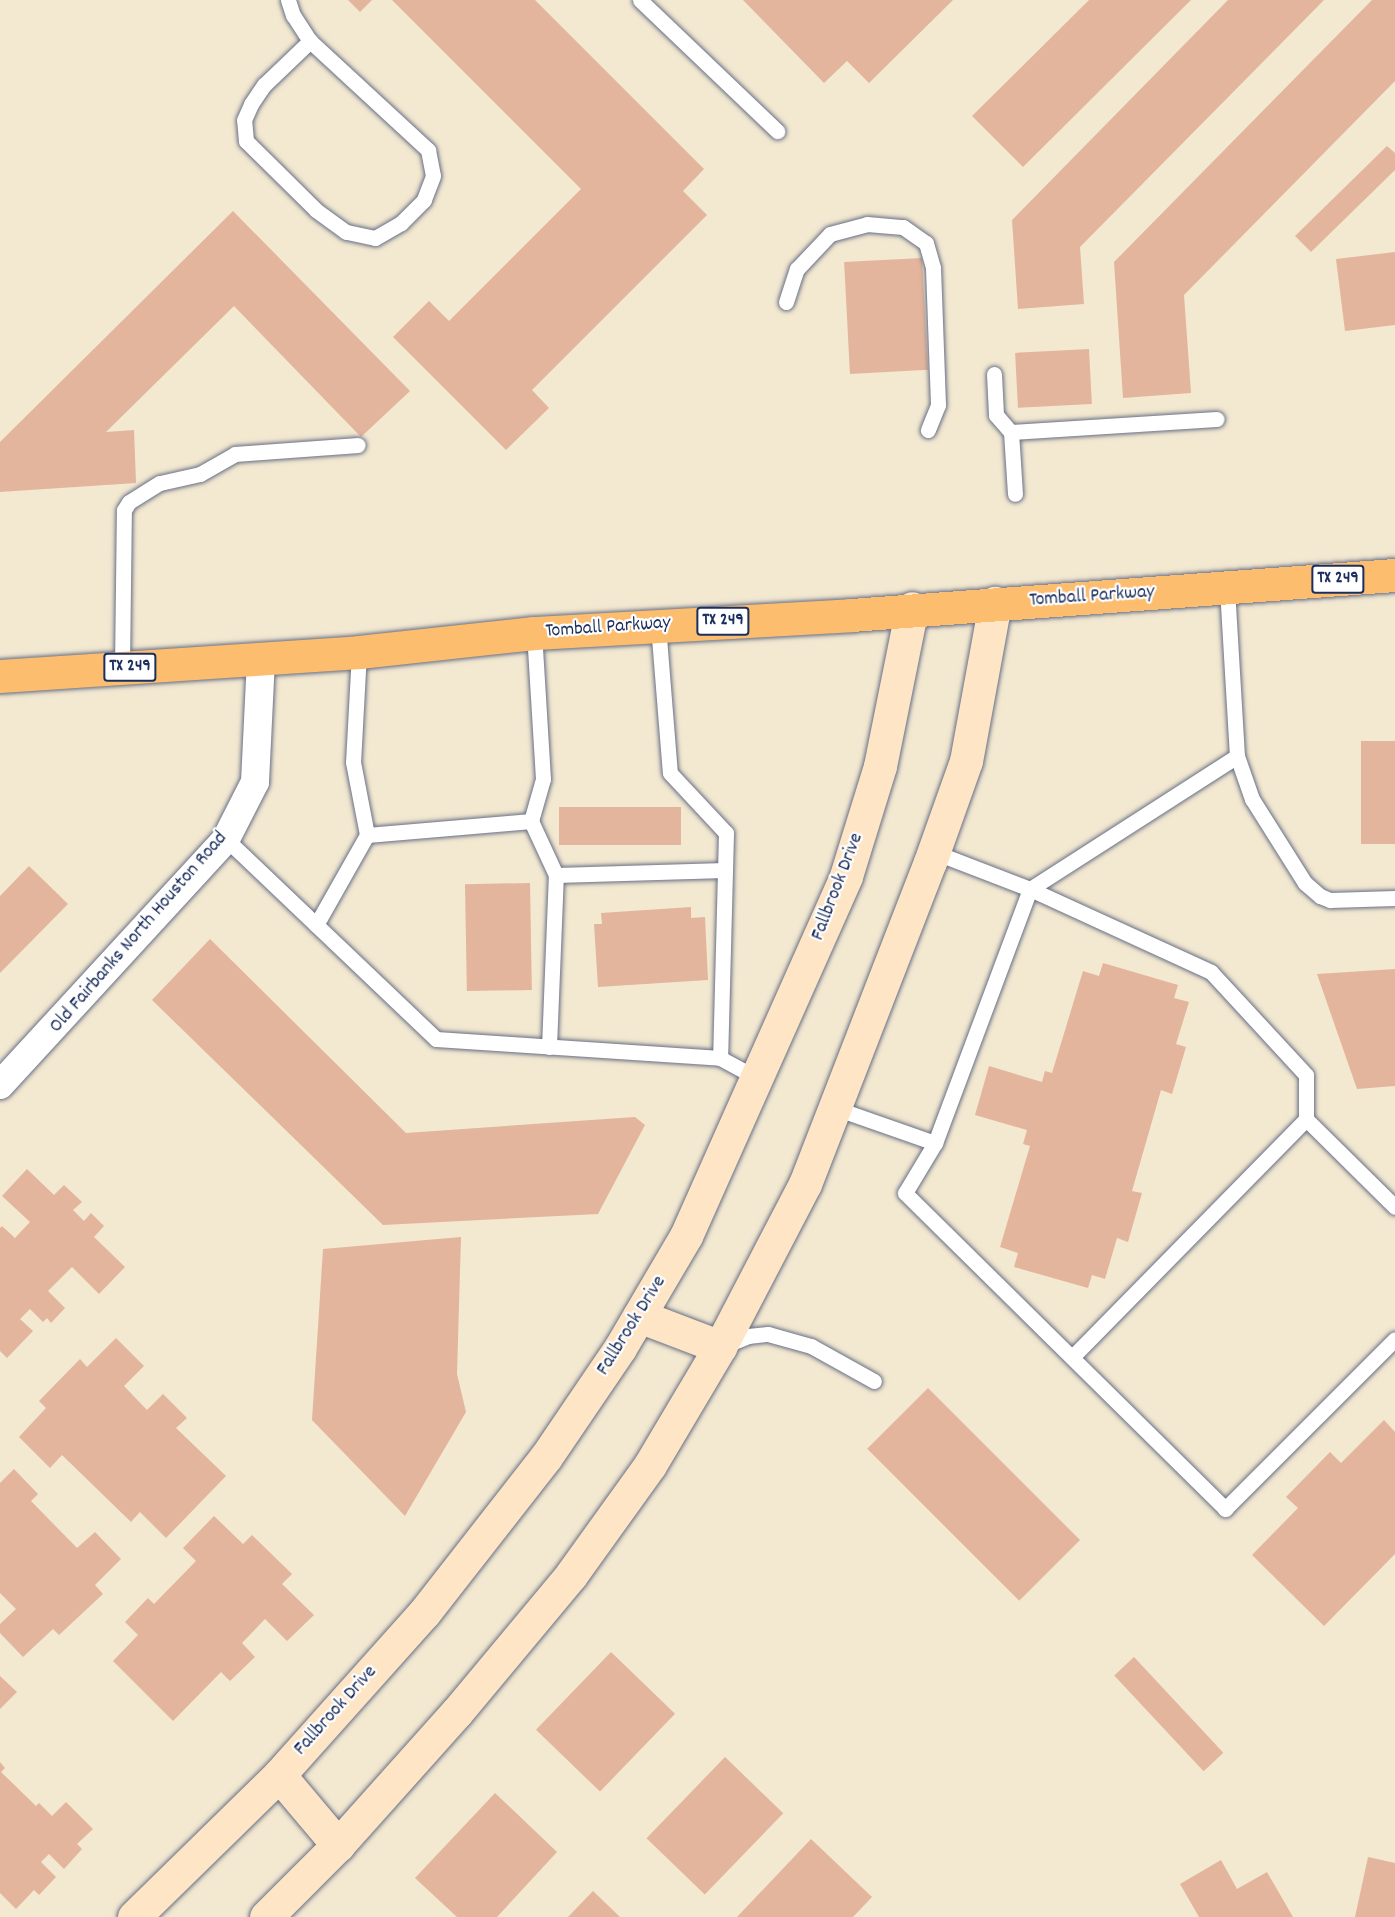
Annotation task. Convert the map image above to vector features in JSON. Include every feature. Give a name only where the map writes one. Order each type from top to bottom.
[{"type":"main road","name":"Tomball Parkway","points":[[0,676],[359,652],[534,633],[1395,575]]},
{"type":"main road","points":[[266,1917],[338,1845],[457,1712],[571,1575],[650,1465],[720,1347],[805,1184],[934,852],[966,761],[995,603]]},
{"type":"main road","name":"Fallbrook Drive","points":[[134,1917],[279,1775],[424,1613],[546,1456],[639,1316],[686,1236],[846,876],[880,766],[912,608]]},
{"type":"main road","points":[[639,1316],[720,1347]]},
{"type":"main road","points":[[279,1775],[338,1845]]},
{"type":"street","name":"Old Fairbanks North Houston Road","points":[[0,1085],[226,839],[255,782],[261,659]]},
{"type":"lane","points":[[288,0],[293,15],[310,41],[428,150],[433,176],[424,200],[401,224],[375,238],[346,232],[316,210],[246,141],[244,120],[251,104],[264,85],[310,41]]},
{"type":"lane","points":[[640,0],[777,131]]},
{"type":"lane","points":[[786,302],[797,269],[830,234],[867,224],[903,227],[926,243],[933,268],[938,405],[928,430]]},
{"type":"lane","points":[[994,374],[996,415],[1011,432],[1015,494]]},
{"type":"lane","points":[[1011,432],[1217,419]]},
{"type":"lane","points":[[122,667],[124,510],[129,502],[160,483],[200,474],[235,454],[358,445]]},
{"type":"lane","points":[[1227,588],[1237,756],[1252,799],[1305,883],[1320,896],[1330,900],[1395,898]]},
{"type":"lane","points":[[658,625],[670,773],[726,833],[720,1058]]},
{"type":"lane","points":[[534,633],[543,779],[531,821],[556,874],[549,1047]]},
{"type":"lane","points":[[316,926],[368,835],[353,762],[359,652]]},
{"type":"lane","points":[[1237,756],[1030,889],[935,1143],[905,1192],[1038,1327],[1073,1356],[1225,1509],[1395,1339]]},
{"type":"lane","points":[[368,835],[531,821]]},
{"type":"lane","points":[[226,839],[436,1039],[720,1058],[757,1078]]},
{"type":"lane","points":[[934,852],[1030,889],[1211,972],[1306,1075],[1305,1119],[1073,1356]]},
{"type":"lane","points":[[556,874],[725,870]]},
{"type":"lane","points":[[835,1108],[935,1143]]},
{"type":"lane","points":[[1305,1119],[1395,1207]]},
{"type":"lane","points":[[720,1347],[747,1336],[768,1334],[811,1346],[874,1381]]},
{"type":"building","points":[[348,0],[372,0],[360,12]]},
{"type":"building","points":[[392,0],[535,0],[704,169],[683,191],[707,215],[532,390],[549,408],[506,450],[393,337],[429,301],[449,321],[581,189]]},
{"type":"building","points":[[743,0],[953,0],[869,83],[847,61],[824,83]]},
{"type":"building","points":[[1089,0],[1191,0],[1023,167],[972,116]]},
{"type":"building","points":[[1228,0],[1324,0],[1080,247],[1084,304],[1018,309],[1012,220]]},
{"type":"building","points":[[1372,0],[1395,0],[1395,81],[1184,295],[1191,393],[1123,398],[1114,262]]},
{"type":"building","points":[[1387,146],[1395,153],[1395,170],[1311,252],[1295,236]]},
{"type":"building","points":[[233,211],[410,391],[361,437],[234,306],[106,432],[134,430],[136,483],[0,492],[0,442]]},
{"type":"building","points":[[1395,252],[1395,325],[1345,331],[1336,259]]},
{"type":"building","points":[[922,258],[928,370],[850,374],[844,262]]},
{"type":"building","points":[[1089,349],[1092,404],[1018,408],[1015,353]]},
{"type":"building","points":[[1361,741],[1395,741],[1395,844],[1361,844]]},
{"type":"building","points":[[559,807],[681,807],[681,845],[559,845]]},
{"type":"building","points":[[29,866],[68,904],[0,973],[0,896]]},
{"type":"building","points":[[530,883],[532,990],[467,991],[465,884]]},
{"type":"building","points":[[691,907],[691,918],[705,917],[708,980],[598,987],[594,924],[602,924],[601,913]]},
{"type":"building","points":[[210,939],[406,1133],[635,1117],[645,1125],[598,1214],[383,1225],[152,1000]]},
{"type":"building","points":[[1103,963],[1178,985],[1174,998],[1189,1002],[1176,1044],[1186,1047],[1172,1094],[1161,1090],[1132,1191],[1142,1193],[1128,1242],[1117,1238],[1105,1279],[1092,1275],[1088,1288],[1014,1267],[1018,1253],[1000,1247],[1030,1146],[1023,1144],[1027,1130],[975,1115],[989,1066],[1042,1082],[1045,1071],[1052,1073],[1083,971],[1099,976]]},
{"type":"building","points":[[1395,969],[1395,1086],[1357,1089],[1317,974]]},
{"type":"building","points":[[27,1169],[54,1195],[64,1185],[82,1202],[73,1210],[84,1221],[91,1213],[104,1226],[94,1237],[125,1267],[99,1294],[72,1267],[48,1291],[65,1308],[51,1323],[47,1318],[43,1322],[30,1309],[20,1319],[33,1331],[7,1358],[0,1351],[0,1228],[2,1226],[15,1238],[30,1222],[2,1196]]},
{"type":"building","points":[[461,1237],[457,1374],[466,1412],[405,1516],[312,1420],[323,1249]]},
{"type":"building","points":[[116,1338],[144,1366],[124,1386],[147,1410],[163,1394],[187,1418],[176,1428],[226,1476],[166,1538],[140,1512],[131,1522],[62,1455],[50,1468],[19,1437],[46,1408],[39,1401],[80,1359],[87,1367]]},
{"type":"building","points":[[928,1388],[1080,1540],[1019,1601],[867,1449]]},
{"type":"building","points":[[1384,1420],[1395,1432],[1395,1554],[1324,1626],[1252,1555],[1298,1508],[1286,1497],[1330,1452],[1341,1463]]},
{"type":"building","points":[[14,1469],[38,1494],[31,1501],[77,1548],[95,1532],[121,1559],[95,1585],[103,1594],[59,1635],[53,1629],[23,1657],[0,1633],[0,1624],[16,1609],[0,1593],[0,1483]]},
{"type":"building","points":[[214,1516],[243,1544],[252,1535],[292,1574],[282,1584],[314,1615],[287,1641],[265,1619],[242,1643],[255,1657],[230,1681],[221,1672],[173,1721],[113,1661],[138,1635],[125,1622],[148,1598],[154,1604],[196,1561],[183,1548]]},
{"type":"building","points":[[611,1652],[675,1714],[600,1792],[536,1730]]},
{"type":"building","points":[[1134,1657],[1223,1753],[1204,1771],[1114,1675]]},
{"type":"building","points":[[0,1676],[17,1692],[0,1709]]},
{"type":"building","points":[[725,1757],[783,1813],[705,1895],[647,1838]]},
{"type":"building","points":[[0,1762],[5,1768],[1,1772],[36,1806],[39,1803],[52,1816],[66,1802],[93,1829],[77,1844],[82,1849],[64,1869],[49,1854],[41,1862],[56,1877],[39,1895],[34,1890],[16,1909],[0,1893]]},
{"type":"building","points":[[495,1793],[557,1852],[497,1917],[457,1917],[415,1878]]},
{"type":"building","points":[[811,1839],[872,1897],[853,1917],[737,1917]]},
{"type":"building","points":[[1368,1857],[1395,1863],[1395,1917],[1355,1917]]},
{"type":"building","points":[[1221,1860],[1237,1889],[1267,1872],[1293,1917],[1199,1917],[1180,1884]]},
{"type":"building","points":[[593,1891],[620,1917],[568,1917]]}]
